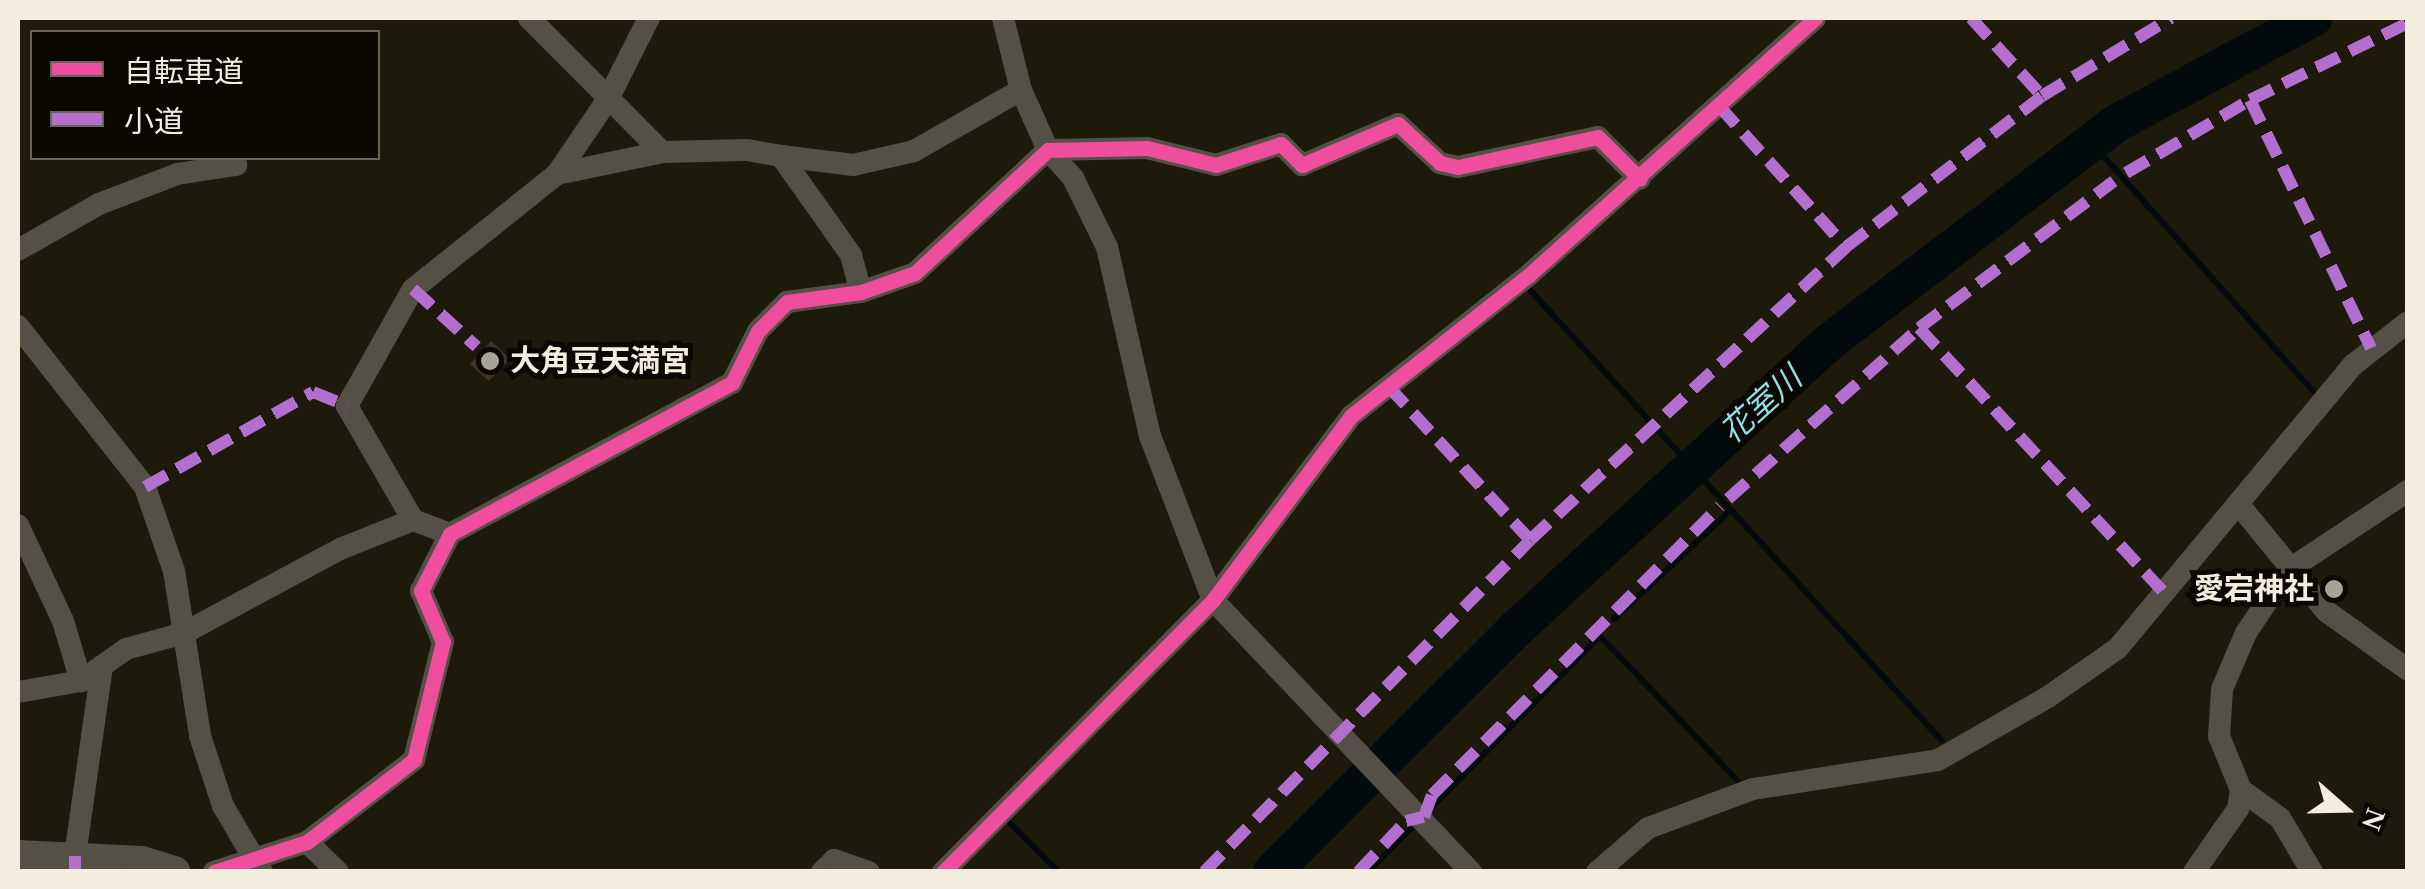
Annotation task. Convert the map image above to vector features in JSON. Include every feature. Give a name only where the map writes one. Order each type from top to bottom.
[{"type":"main road","points":[[18,856],[74,856],[175,872]]},
{"type":"street","points":[[529,18],[662,152]]},
{"type":"street","points":[[450,534],[413,520],[347,406],[413,289],[556,174],[608,99],[650,18]]},
{"type":"street","points":[[1003,18],[1021,90],[1048,150],[1073,178],[1107,247],[1150,436],[1213,600],[1424,817],[1470,872]]},
{"type":"street","points":[[943,872],[1213,600],[1351,416],[1640,179],[1814,18]]},
{"type":"street","points":[[556,174],[662,152],[780,156],[853,166],[914,151],[1021,90]]},
{"type":"street","points":[[214,872],[258,866],[307,842],[414,760],[443,642],[421,591],[450,534],[732,384],[758,331],[787,302],[861,292],[914,273],[1048,150],[1147,148],[1216,164],[1281,144],[1302,165],[1398,124],[1440,163],[1458,167],[1598,137],[1640,179]]},
{"type":"street","points":[[780,156],[851,255],[861,292]]},
{"type":"street","points":[[18,250],[99,204],[177,174],[236,165]]},
{"type":"street","points":[[1597,872],[1648,828],[1753,788],[1938,760],[2118,648],[2353,366],[2408,322]]},
{"type":"street","points":[[18,326],[145,487],[174,571],[200,736],[223,806],[258,866]]},
{"type":"street","points":[[2194,872],[2238,810],[2241,790],[2220,736],[2222,688],[2246,633],[2288,570],[2408,491]]},
{"type":"street","points":[[2240,506],[2288,570],[2326,611],[2408,670]]},
{"type":"street","points":[[18,692],[82,681],[126,649],[184,633],[340,549],[413,520]]},
{"type":"street","points":[[18,525],[63,620],[82,681]]},
{"type":"street","points":[[74,856],[78,796],[96,727],[102,666]]},
{"type":"street","points":[[2241,790],[2280,818],[2312,872]]},
{"type":"street","points":[[307,842],[338,872]]},
{"type":"street","points":[[822,872],[834,860],[870,872]]},
{"type":"building","name":"大角豆天満宮","points":[[491,341],[510,359],[489,381],[470,364]]},
{"type":"waterway","name":"花室川","points":[[1272,872],[1518,627],[1828,343],[2115,124],[2313,18]]},
{"type":"waterway","points":[[2090,141],[2313,391]]},
{"type":"waterway","points":[[1531,291],[1942,741]]},
{"type":"waterway","points":[[1614,619],[1730,511]]},
{"type":"waterway","points":[[1425,814],[1600,636],[1737,780]]},
{"type":"waterway","points":[[1010,823],[1059,872]]},
{"type":"waterway","points":[[1368,872],[1416,823]]},
{"type":"marked path","points":[[1971,18],[2042,96]]},
{"type":"marked path","points":[[1204,872],[1530,540],[1846,247],[2042,96],[2171,18]]},
{"type":"marked path","points":[[2126,173],[2250,100],[2408,23]]},
{"type":"marked path","points":[[2250,100],[2371,348]]},
{"type":"marked path","points":[[1719,106],[1846,247]]},
{"type":"marked path","points":[[1728,499],[1919,328],[2114,181]]},
{"type":"marked path","points":[[413,289],[477,347]]},
{"type":"marked path","points":[[1919,328],[2164,593]]},
{"type":"marked path","points":[[1388,386],[1530,540]]},
{"type":"marked path","points":[[145,487],[313,392],[347,406]]},
{"type":"marked path","points":[[1358,872],[1406,821],[1424,817],[1432,795],[1720,506]]},
{"type":"marked path","points":[[75,856],[75,872]]},
{"type":"cycle path","points":[[943,872],[1213,600],[1351,416],[1530,274],[1815,18]]},
{"type":"cycle path","points":[[214,872],[307,842],[414,760],[443,642],[421,591],[450,534],[732,383],[758,331],[787,302],[861,292],[915,273],[1048,150],[1147,148],[1216,165],[1281,144],[1302,165],[1398,124],[1440,163],[1458,167],[1598,137],[1640,179]]},
{"type":"place","name":"大角豆天満宮","points":[[490,361]]},
{"type":"place","name":"愛宕神社","points":[[2334,589]]}]
